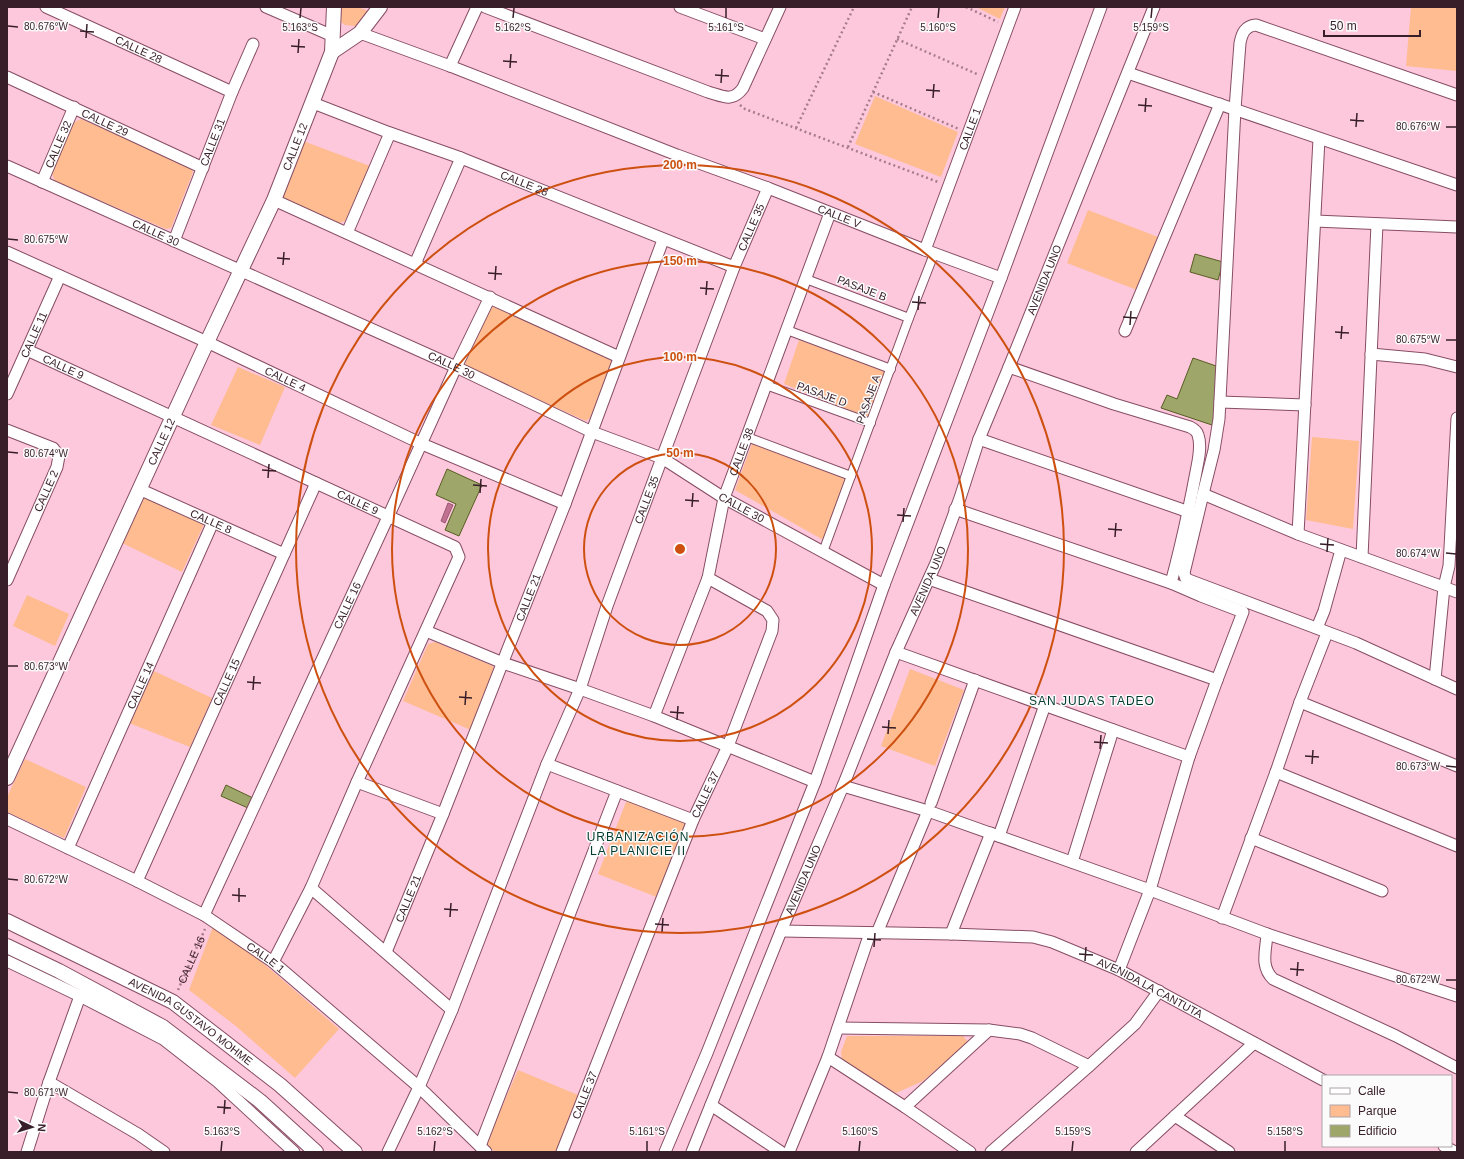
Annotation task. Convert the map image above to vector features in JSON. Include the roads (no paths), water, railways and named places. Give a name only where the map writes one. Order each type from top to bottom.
[{"type":"street","name":"CALLE 28","points":[[46,7],[232,92]]},
{"type":"street","points":[[266,7],[333,36]]},
{"type":"street","name":"CALLE 12","points":[[7,778],[172,417],[274,200],[332,52],[334,7]]},
{"type":"street","points":[[332,52],[360,33],[380,7]]},
{"type":"street","points":[[450,66],[477,7]]},
{"type":"street","points":[[485,7],[708,92],[728,97],[734,97],[743,88],[780,7]]},
{"type":"street","points":[[680,7],[704,11],[765,39]]},
{"type":"street","name":"CALLE 1","points":[[930,252],[949,186],[1015,7]]},
{"type":"street","points":[[665,1152],[815,782],[884,585],[1001,278],[1101,7]]},
{"type":"street","name":"AVENIDA UNO","points":[[692,1152],[781,930],[843,786],[896,652],[929,579],[979,439],[1154,7]]},
{"type":"street","points":[[1457,95],[1256,25],[1246,28],[1242,32],[1235,109],[1220,402],[1214,450],[1184,576],[1186,579],[1356,643],[1457,689]]},
{"type":"street","name":"CALLE V","points":[[360,33],[450,66],[677,155],[768,188],[930,252],[1001,278]]},
{"type":"street","name":"CALLE 31","points":[[174,241],[232,92],[253,44]]},
{"type":"street","points":[[1128,73],[1457,185]]},
{"type":"street","name":"CALLE 29","points":[[7,77],[203,168]]},
{"type":"street","name":"CALLE 28","points":[[313,103],[390,133],[461,158],[663,240],[734,267]]},
{"type":"street","points":[[1125,331],[1220,104]]},
{"type":"street","name":"CALLE 32","points":[[42,182],[74,107]]},
{"type":"street","points":[[347,233],[390,133]]},
{"type":"street","points":[[1298,534],[1319,138]]},
{"type":"street","points":[[415,264],[461,158]]},
{"type":"street","name":"CALLE 30","points":[[7,166],[456,367],[592,432],[662,458],[724,498],[884,585]]},
{"type":"street","name":"CALLE 35","points":[[388,1152],[419,1087],[452,1010],[547,764],[580,689],[607,606],[662,458],[734,267],[768,188]]},
{"type":"street","points":[[274,200],[619,357]]},
{"type":"street","name":"CALLE 38","points":[[654,716],[708,578],[724,498],[830,213]]},
{"type":"street","points":[[1315,221],[1457,227]]},
{"type":"street","points":[[1362,557],[1377,224]]},
{"type":"street","name":"CALLE 21","points":[[386,952],[503,664],[565,504],[663,240]]},
{"type":"street","name":"CALLE 4","points":[[7,252],[207,342],[422,444],[565,504]]},
{"type":"street","name":"PASAJE A","points":[[823,552],[891,369],[930,252]]},
{"type":"street","name":"CALLE 11","points":[[7,394],[60,276]]},
{"type":"street","name":"PASAJE B","points":[[806,279],[909,318]]},
{"type":"street","name":"CALLE 16","points":[[207,916],[456,367],[490,297]]},
{"type":"street","points":[[787,330],[891,369]]},
{"type":"street","name":"CALLE 9","points":[[27,350],[455,547],[459,557],[357,782],[311,888],[273,962]]},
{"type":"street","points":[[1371,354],[1425,359],[1457,367]]},
{"type":"street","points":[[1009,367],[1114,404],[1196,430],[1199,437],[1197,462],[1189,512],[1172,583]]},
{"type":"street","name":"PASAJE D","points":[[766,385],[871,423]]},
{"type":"street","points":[[1220,402],[1305,405]]},
{"type":"street","points":[[1435,679],[1444,588],[1449,566],[1455,502],[1457,418]]},
{"type":"street","name":"CALLE 2","points":[[7,430],[53,448],[59,456],[57,467],[7,580]]},
{"type":"street","points":[[747,437],[851,476]]},
{"type":"street","points":[[979,439],[1189,512]]},
{"type":"street","points":[[1197,462],[1210,464]]},
{"type":"street","name":"CALLE 15","points":[[137,881],[316,483]]},
{"type":"street","name":"CALLE 8","points":[[139,489],[284,554]]},
{"type":"street","points":[[1203,494],[1298,534],[1457,592]]},
{"type":"street","points":[[955,509],[1172,583],[1200,596],[1243,612],[1189,757],[1150,890],[1119,970]]},
{"type":"street","name":"CALLE 14","points":[[68,848],[213,522]]},
{"type":"street","points":[[1317,628],[1324,612],[1341,550]]},
{"type":"street","name":"CALLE 37","points":[[562,1152],[693,820],[728,746],[772,631],[772,620],[767,611],[708,578]]},
{"type":"street","points":[[929,579],[1217,680]]},
{"type":"street","points":[[426,631],[503,664],[580,689],[654,716],[815,782]]},
{"type":"street","points":[[1222,918],[1276,772],[1300,702],[1325,638]]},
{"type":"street","points":[[896,652],[1189,757]]},
{"type":"street","points":[[789,1152],[828,1057],[874,933],[930,807],[975,680]]},
{"type":"street","points":[[1300,702],[1457,766]]},
{"type":"street","points":[[951,934],[995,835],[1045,705]]},
{"type":"street","points":[[1072,862],[1113,730]]},
{"type":"street","points":[[547,764],[693,820]]},
{"type":"street","points":[[1276,772],[1457,846]]},
{"type":"street","points":[[357,782],[443,814]]},
{"type":"street","points":[[843,786],[930,807],[995,835],[1150,890],[1222,918],[1457,996]]},
{"type":"street","points":[[483,1149],[618,791]]},
{"type":"street","name":"CALLE 1","points":[[7,819],[207,916],[273,962],[419,1087],[483,1149]]},
{"type":"street","points":[[1252,838],[1382,891]]},
{"type":"street","points":[[311,888],[452,1010]]},
{"type":"street","name":"AVENIDA GUSTAVO MOHME","points":[[7,921],[173,1002],[280,1085],[355,1152]]},
{"type":"street","name":"AVENIDA LA CANTUTA","points":[[781,930],[1033,937],[1052,942],[1119,970],[1322,1079]]},
{"type":"street","points":[[1268,934],[1265,965],[1269,975],[1273,979],[1396,1036],[1457,1068]]},
{"type":"street","name":"AVENIDA GUSTAVO MOHME","points":[[7,946],[60,971],[163,1027],[260,1101],[316,1152]]},
{"type":"street","points":[[7,961],[80,996],[163,1039],[218,1082],[294,1152]]},
{"type":"street","points":[[991,1152],[1135,1024],[1159,991]]},
{"type":"street","points":[[27,1152],[49,1082],[80,996]]},
{"type":"street","points":[[838,1028],[988,1030],[1020,1034],[1032,1038],[1089,1066]]},
{"type":"street","points":[[906,1107],[988,1030]]},
{"type":"street","points":[[1136,1152],[1254,1043]]},
{"type":"street","points":[[828,1057],[906,1107],[970,1152]]},
{"type":"street","points":[[49,1082],[138,1134],[164,1152]]},
{"type":"street","points":[[711,1105],[781,1152]]},
{"type":"street","points":[[1175,1116],[1229,1152]]},
{"type":"street","points":[[1446,1147],[1455,1152]]},
{"type":"district","name":"SAN JUDAS TADEO","points":[[1092,701]]},
{"type":"district","name":"URBANIZACIÓN LA PLANICIE II","points":[[638,844]]}]
